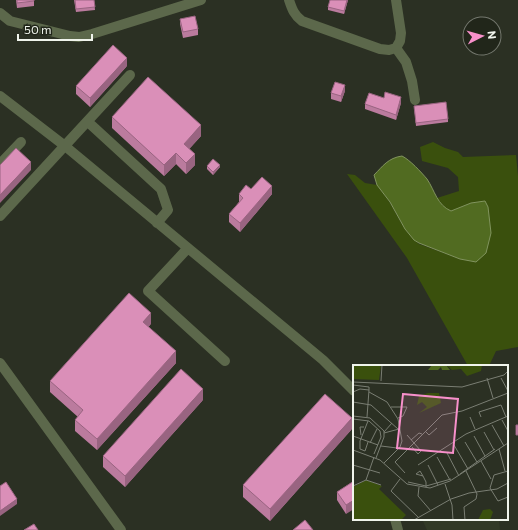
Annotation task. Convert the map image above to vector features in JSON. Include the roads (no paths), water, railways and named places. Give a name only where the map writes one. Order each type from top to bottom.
[{"type":"street","points":[[0,12],[10,21],[79,37],[92,34],[177,4],[202,0]]},
{"type":"street","points":[[289,0],[296,16],[302,21],[380,50],[396,48],[400,41],[401,33],[396,0]]},
{"type":"street","points":[[396,48],[406,62],[412,81],[415,100]]},
{"type":"street","points":[[0,216],[130,75]]},
{"type":"street","points":[[0,96],[65,146],[323,360],[353,390]]},
{"type":"street","points":[[88,122],[161,189],[168,210],[157,222]]},
{"type":"street","points":[[0,164],[21,142]]},
{"type":"street","points":[[188,248],[148,292],[225,360]]},
{"type":"street","points":[[0,363],[121,530]]},
{"type":"street","points":[[395,520],[398,530]]}]
